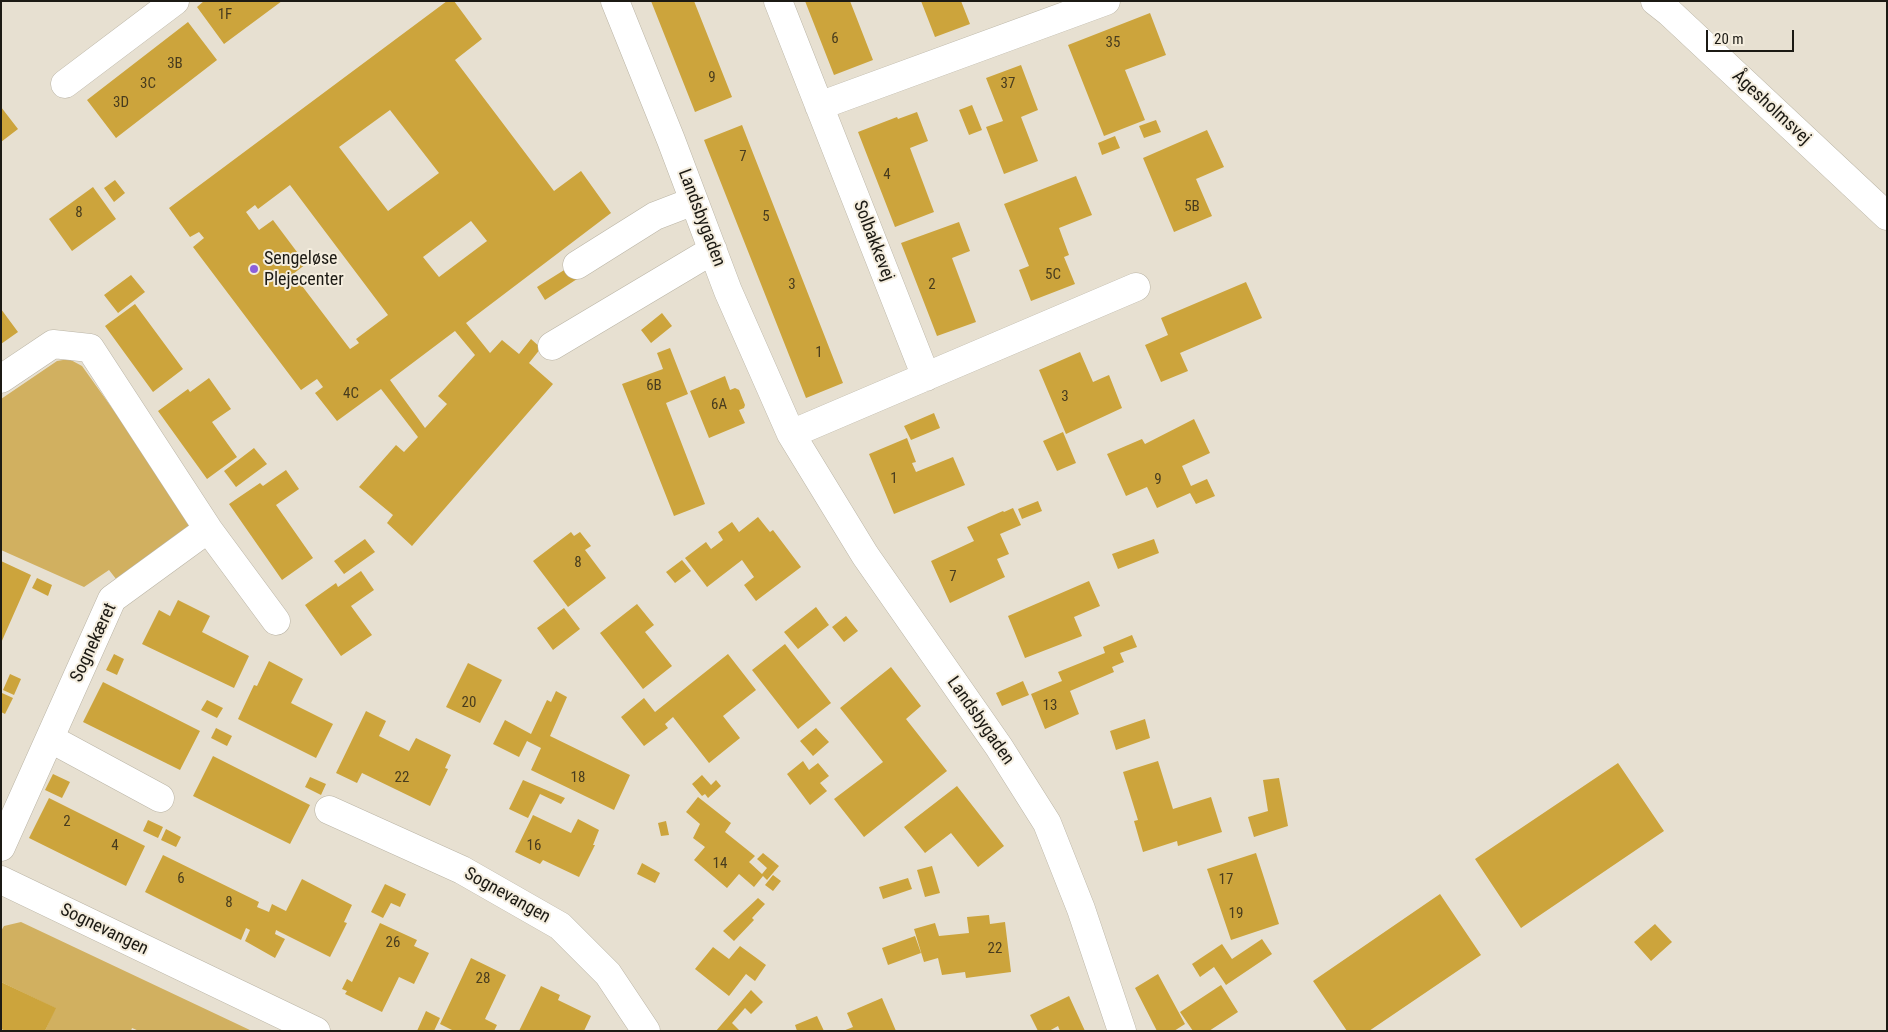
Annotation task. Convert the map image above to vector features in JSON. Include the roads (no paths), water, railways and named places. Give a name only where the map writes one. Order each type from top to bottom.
[{"type":"street","points":[[65,84],[175,1]]},
{"type":"street","name":"Landsbygaden","points":[[615,1],[728,291],[791,434],[865,555],[999,747],[1047,823],[1081,909],[1122,1031]]},
{"type":"street","name":"Solbakkevej","points":[[778,1],[926,377]]},
{"type":"street","points":[[820,106],[1052,11],[1106,1]]},
{"type":"street","name":"Ågesholmsvej","points":[[1655,1],[1887,216]]},
{"type":"street","points":[[576,265],[655,216],[694,201]]},
{"type":"street","points":[[552,346],[713,250]]},
{"type":"street","points":[[791,434],[1136,287]]},
{"type":"street","points":[[1,379],[53,344],[90,348],[208,530],[276,621]]},
{"type":"street","name":"Sognekæret","points":[[1,847],[112,599],[208,530]]},
{"type":"street","points":[[51,738],[160,798]]},
{"type":"street","name":"Sognevangen","points":[[329,810],[462,870],[560,926],[608,974],[646,1031]]},
{"type":"street","name":"Sognevangen","points":[[2,882],[316,1031]]},
{"type":"place","name":"Sengeløse Plejecenter","points":[[254,269]]}]
